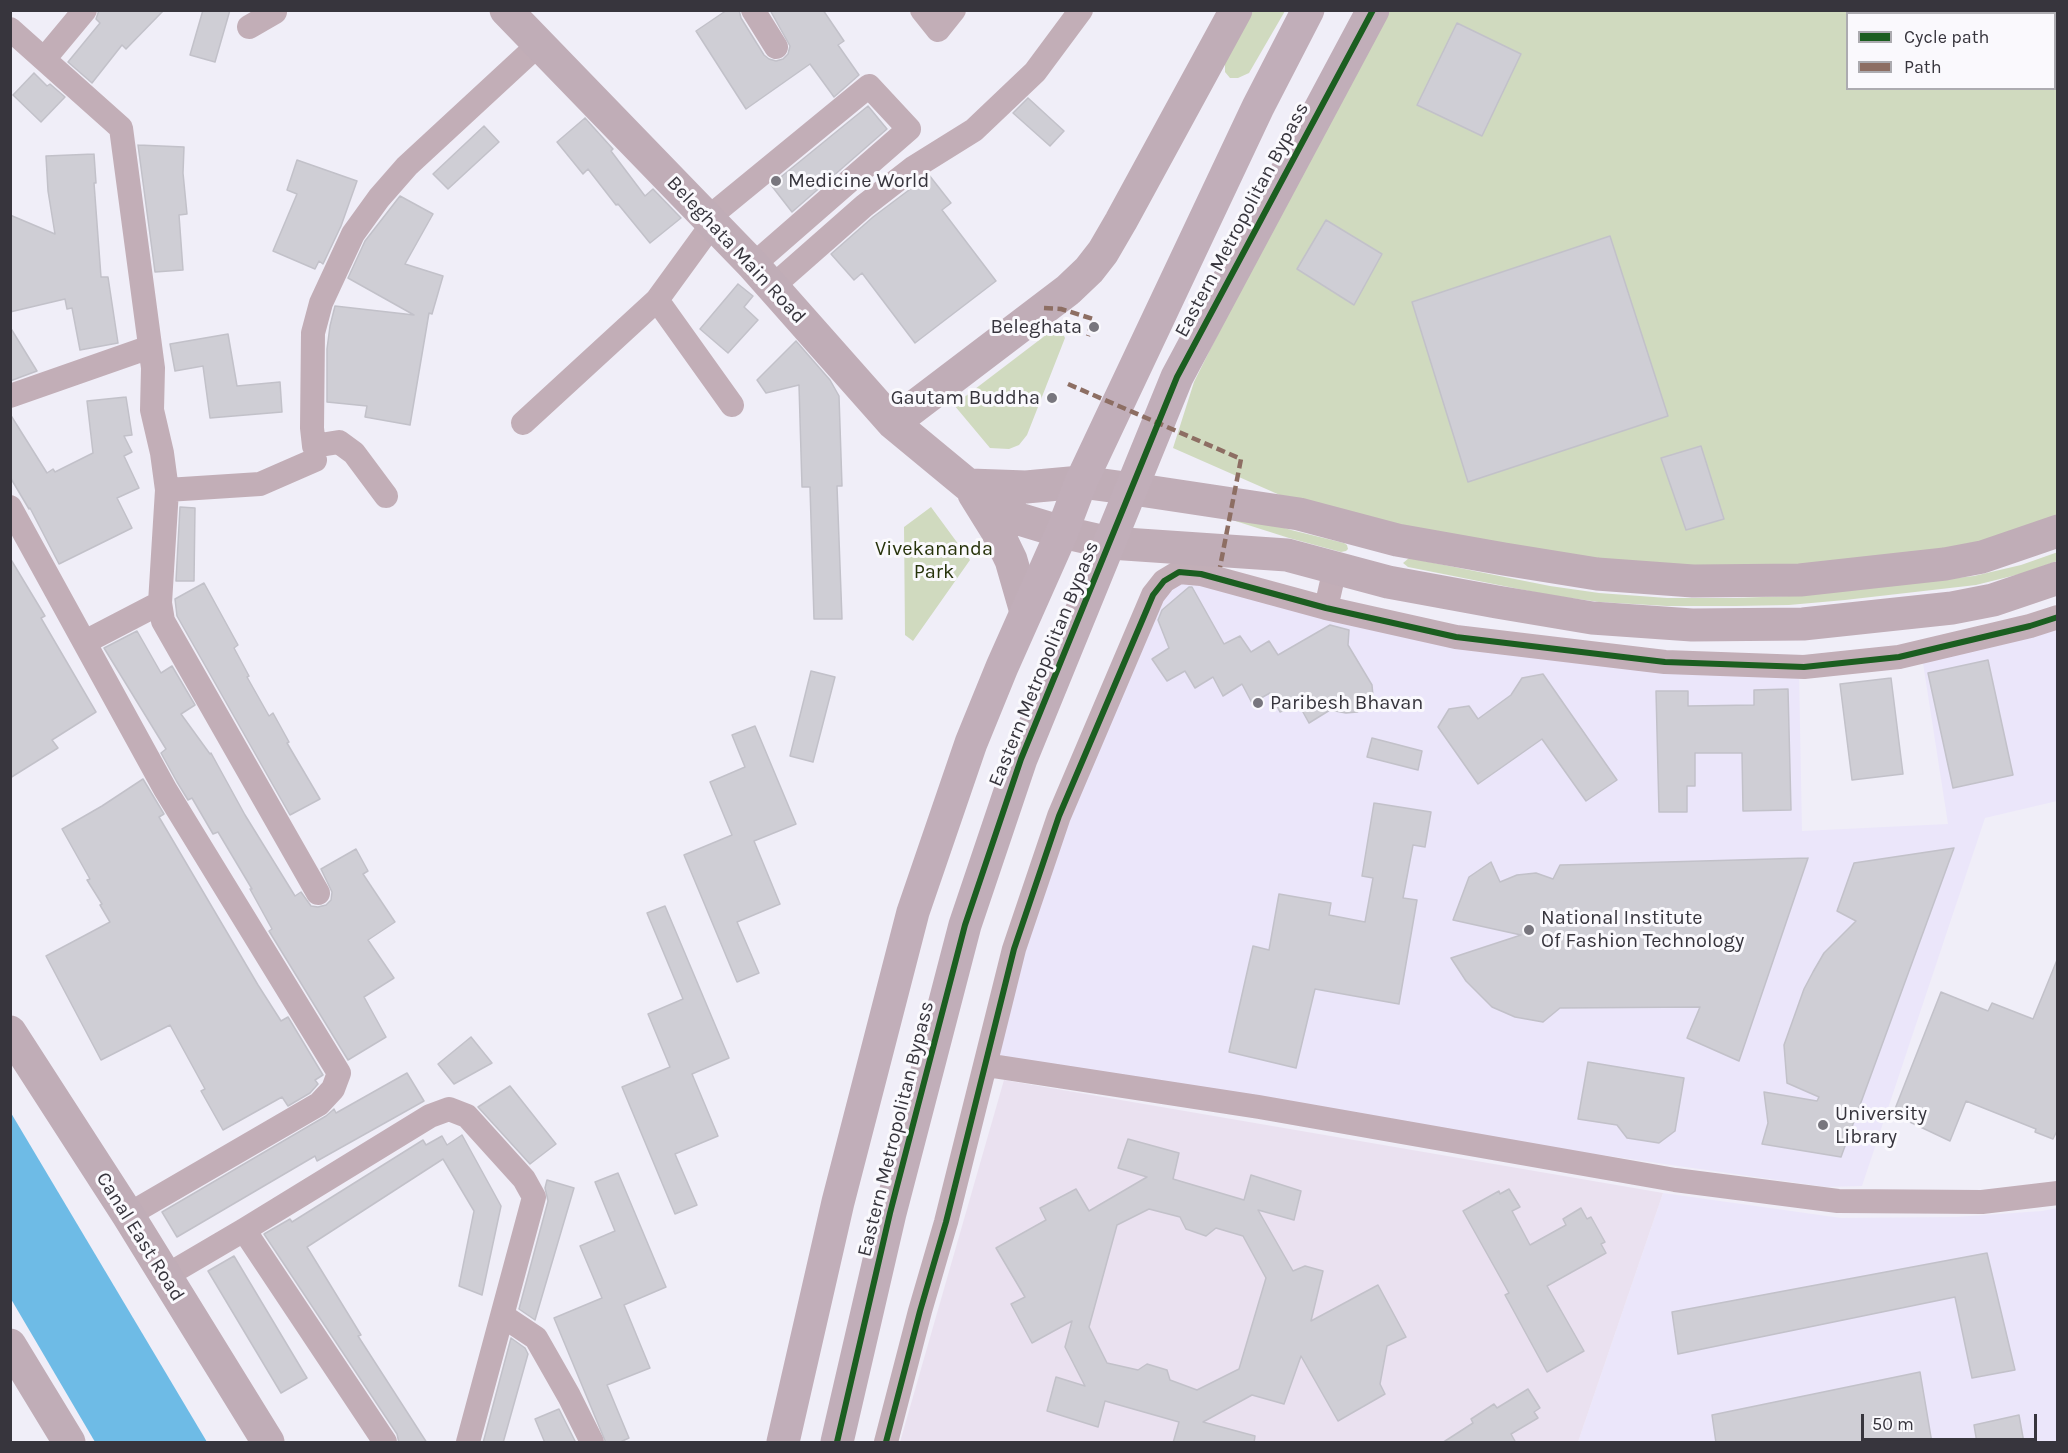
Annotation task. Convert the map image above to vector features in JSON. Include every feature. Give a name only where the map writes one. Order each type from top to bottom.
[{"type":"main road","name":"Beleghata Main Road","points":[[506,10],[762,276],[893,423],[968,485]]},
{"type":"main road","points":[[893,423],[1068,290],[1089,270],[1103,252],[1121,221],[1236,10]]},
{"type":"main road","name":"Eastern Metropolitan Bypass","points":[[783,1443],[838,1202],[913,912],[970,743],[1062,532],[1081,482],[1258,107],[1308,10]]},
{"type":"main road","name":"Eastern Metropolitan Bypass","points":[[837,1443],[890,1213],[965,925],[1021,759],[1177,377],[1374,10]]},
{"type":"main road","points":[[968,485],[1026,488],[1081,482],[1299,513],[1397,540],[1527,563],[1597,574],[1693,581],[1800,580],[1945,564],[1982,557],[2058,531]]},
{"type":"main road","points":[[968,485],[1019,519],[1110,543],[1287,555],[1388,582],[1592,618],[1692,625],[1803,624],[1952,608],[1993,600],[2058,578]]},
{"type":"main road","points":[[968,485],[997,531],[1011,560],[1026,612]]},
{"type":"main road","name":"Canal East Road","points":[[10,1032],[128,1215],[268,1443]]},
{"type":"main road","points":[[10,1345],[69,1443]]},
{"type":"street","points":[[45,58],[85,10]]},
{"type":"street","points":[[249,27],[275,12],[273,10]]},
{"type":"street","points":[[753,10],[776,47]]},
{"type":"street","points":[[922,10],[938,30],[954,10]]},
{"type":"street","points":[[762,276],[864,206],[913,168],[974,130],[1035,72],[1081,10]]},
{"type":"street","points":[[10,28],[121,128],[153,368],[152,410],[162,453],[167,490],[160,603],[163,621],[318,893]]},
{"type":"street","points":[[386,496],[354,453],[339,442],[314,446],[312,428],[313,333],[321,303],[353,234],[379,198],[407,166],[539,45]]},
{"type":"street","points":[[523,423],[657,300],[710,221],[869,86],[909,129],[762,276]]},
{"type":"street","points":[[657,300],[732,405]]},
{"type":"street","points":[[10,396],[150,347]]},
{"type":"street","points":[[167,490],[260,484],[315,460]]},
{"type":"street","points":[[10,507],[165,789],[339,1073],[333,1089],[319,1104],[128,1215]]},
{"type":"street","points":[[1326,608],[1335,568]]},
{"type":"street","points":[[886,1443],[946,1222],[1014,949],[1059,816],[1153,595],[1164,581],[1179,572],[1201,574],[1326,608],[1456,637],[1665,662],[1804,667],[1899,657],[2030,626],[2058,617]]},
{"type":"street","points":[[85,642],[160,603]]},
{"type":"street","points":[[986,1065],[1259,1107],[1675,1180],[1838,1201],[1982,1202],[2058,1193]]},
{"type":"street","points":[[164,1277],[430,1116],[449,1109],[467,1116],[524,1179],[534,1197],[468,1443]]},
{"type":"street","points":[[244,1230],[385,1443]]},
{"type":"street","points":[[503,1316],[536,1338],[569,1396],[592,1443]]},
{"type":"shaded area","points":[[1184,579],[1268,599],[1799,673],[1802,831],[1948,824],[1923,663],[2057,624],[2057,801],[1985,818],[1862,1186],[1826,1187],[1545,1147],[995,1058],[1023,941],[1070,816],[1164,596]]},
{"type":"shaded area","points":[[1004,1080],[1663,1193],[1578,1442],[900,1442]]},
{"type":"shaded area","points":[[1663,1193],[1841,1218],[1956,1217],[2057,1208],[2057,1442],[1578,1442]]},
{"type":"green space","points":[[1253,11],[1285,11],[1249,73],[1238,78],[1230,78],[1225,72],[1225,61]]},
{"type":"green space","points":[[1390,11],[2057,11],[2057,518],[1960,552],[1795,567],[1616,564],[1509,547],[1298,503],[1173,448],[1194,382],[1312,145]]},
{"type":"green space","points":[[1059,325],[1065,338],[1027,435],[1019,445],[1009,449],[990,448],[954,405]]},
{"type":"green space","name":"Vivekananda Park","points":[[931,507],[970,560],[913,641],[905,635],[904,527]]},
{"type":"green space","points":[[1232,511],[1291,530],[1344,543],[1348,549],[1341,552],[1229,519]]},
{"type":"green space","points":[[2058,552],[2057,561],[2024,573],[1976,585],[1789,605],[1736,606],[1667,606],[1599,602],[1549,595],[1408,567],[1403,563],[1409,558],[1550,586],[1599,593],[1667,598],[1736,598],[1844,591],[1974,576],[2021,565]]},
{"type":"water","points":[[11,1113],[207,1442],[95,1442],[11,1299]]},
{"type":"building","points":[[99,10],[164,10],[126,49],[122,45],[92,83],[68,62],[100,23],[96,19]]},
{"type":"building","points":[[203,10],[230,10],[215,62],[190,55]]},
{"type":"building","points":[[727,10],[739,10],[741,18],[764,55],[776,61],[788,54],[790,46],[770,10],[823,10],[844,41],[838,45],[859,75],[834,97],[810,64],[746,109],[696,31]]},
{"type":"building","points":[[1457,23],[1521,54],[1482,136],[1417,105]]},
{"type":"building","points":[[34,73],[47,86],[50,84],[65,97],[41,122],[13,95]]},
{"type":"building","points":[[1028,98],[1064,131],[1050,146],[1013,113]]},
{"type":"building","points":[[868,106],[887,129],[792,212],[771,185]]},
{"type":"building","points":[[585,118],[613,149],[611,151],[645,196],[653,189],[681,218],[650,243],[588,169],[583,174],[557,142]]},
{"type":"building","points":[[484,126],[499,142],[448,189],[433,174]]},
{"type":"building","points":[[138,145],[184,147],[183,173],[187,214],[179,215],[183,270],[155,272]]},
{"type":"building","points":[[94,154],[101,277],[108,277],[118,343],[80,350],[72,308],[67,309],[65,299],[10,312],[10,215],[55,234],[48,191],[46,156]]},
{"type":"building","points":[[297,160],[357,181],[341,226],[323,264],[319,261],[315,269],[273,251],[297,194],[287,190]]},
{"type":"building","points":[[929,175],[951,203],[942,210],[996,281],[915,343],[862,273],[854,280],[831,254],[873,217]]},
{"type":"building","points":[[400,196],[433,214],[405,264],[443,276],[432,314],[429,313],[410,425],[365,417],[367,406],[327,402],[327,349],[335,306],[414,315],[348,278],[365,241]]},
{"type":"building","points":[[1326,220],[1382,254],[1354,305],[1297,269]]},
{"type":"building","points":[[1610,236],[1668,416],[1468,482],[1412,302]]},
{"type":"building","points":[[738,284],[753,296],[744,307],[758,320],[728,353],[700,329]]},
{"type":"building","points":[[10,327],[37,371],[10,381]]},
{"type":"building","points":[[228,334],[237,386],[280,382],[282,412],[210,418],[203,366],[175,371],[170,344]]},
{"type":"building","points":[[796,341],[830,380],[839,396],[842,486],[837,486],[842,619],[814,619],[810,487],[802,487],[799,385],[766,393],[757,380]]},
{"type":"building","points":[[126,397],[132,435],[124,436],[132,452],[124,456],[139,488],[117,498],[132,528],[59,564],[30,508],[10,477],[10,414],[47,473],[53,469],[55,472],[93,453],[87,401]]},
{"type":"building","points":[[1701,446],[1724,519],[1686,530],[1661,458]]},
{"type":"building","points":[[180,507],[195,508],[194,581],[176,581]]},
{"type":"building","points":[[10,558],[45,616],[41,618],[96,712],[52,740],[58,748],[10,778]]},
{"type":"building","points":[[204,583],[238,645],[234,648],[249,676],[247,677],[269,716],[273,713],[289,742],[287,743],[320,799],[290,815],[177,616],[175,599]]},
{"type":"building","points":[[1189,587],[1192,587],[1224,644],[1240,636],[1251,652],[1269,641],[1278,655],[1330,625],[1349,630],[1348,645],[1372,685],[1373,696],[1368,706],[1357,712],[1346,713],[1330,710],[1309,723],[1298,703],[1280,712],[1270,693],[1252,703],[1242,684],[1223,696],[1213,677],[1195,688],[1185,671],[1167,681],[1152,659],[1169,648],[1158,620],[1162,610]]},
{"type":"building","points":[[137,631],[161,673],[172,666],[195,705],[181,714],[211,753],[245,815],[295,896],[301,892],[311,906],[326,905],[331,900],[332,892],[321,869],[356,849],[368,871],[363,874],[395,922],[368,940],[394,978],[364,997],[386,1037],[348,1060],[269,931],[272,929],[250,889],[252,889],[218,832],[213,834],[192,798],[188,800],[177,782],[161,753],[166,749],[104,648]]},
{"type":"building","points":[[1988,660],[2013,775],[1953,788],[1928,673]]},
{"type":"building","points":[[811,671],[835,677],[813,762],[790,756]]},
{"type":"building","points":[[1543,674],[1617,780],[1586,801],[1542,739],[1478,784],[1438,727],[1449,709],[1469,706],[1478,719],[1511,695],[1522,678]]},
{"type":"building","points":[[1891,678],[1903,774],[1852,780],[1840,684]]},
{"type":"building","points":[[1788,689],[1791,810],[1743,811],[1742,753],[1695,753],[1695,786],[1687,786],[1687,812],[1659,812],[1656,691],[1688,691],[1688,706],[1754,705],[1754,690]]},
{"type":"building","points":[[755,726],[796,824],[754,841],[780,904],[737,922],[759,973],[737,982],[684,855],[732,835],[710,782],[745,767],[732,735]]},
{"type":"building","points":[[1372,738],[1422,751],[1418,770],[1367,757]]},
{"type":"building","points":[[143,779],[164,814],[159,817],[258,985],[281,1021],[288,1017],[323,1075],[315,1080],[318,1084],[310,1093],[288,1106],[282,1097],[223,1130],[201,1091],[205,1089],[170,1025],[101,1060],[46,956],[110,922],[87,880],[90,879],[62,829]]},
{"type":"building","points":[[1374,803],[1431,812],[1425,847],[1413,845],[1403,898],[1417,900],[1399,1004],[1315,989],[1296,1068],[1229,1052],[1253,946],[1269,950],[1279,894],[1331,903],[1329,915],[1365,922],[1373,878],[1362,876]]},
{"type":"building","points":[[1954,848],[1841,1157],[1762,1144],[1768,1123],[1764,1092],[1817,1101],[1819,1097],[1787,1083],[1784,1045],[1804,989],[1824,953],[1856,921],[1837,911],[1854,863]]},
{"type":"building","points":[[1808,858],[1739,1061],[1687,1038],[1700,1007],[1560,1008],[1543,1022],[1515,1017],[1492,1007],[1466,981],[1451,958],[1521,935],[1453,920],[1469,877],[1491,862],[1500,882],[1517,875],[1536,873],[1553,879],[1560,865]]},
{"type":"building","points":[[665,906],[729,1058],[692,1074],[718,1136],[675,1154],[697,1205],[675,1214],[622,1087],[670,1067],[648,1014],[683,999],[647,913]]},
{"type":"building","points":[[2057,960],[2058,1129],[2053,1139],[2035,1132],[2036,1129],[1966,1101],[1950,1141],[1893,1114],[1941,992],[1988,1011],[1992,1003],[2033,1019]]},
{"type":"building","points":[[471,1037],[492,1063],[454,1084],[438,1064]]},
{"type":"building","points":[[1588,1062],[1684,1078],[1675,1131],[1659,1143],[1627,1138],[1617,1125],[1578,1119]]},
{"type":"building","points":[[407,1073],[424,1101],[317,1161],[315,1156],[177,1237],[162,1212],[326,1116],[334,1109],[336,1113]]},
{"type":"building","points":[[510,1086],[556,1144],[530,1164],[478,1107]]},
{"type":"building","points":[[462,1135],[501,1206],[482,1295],[459,1286],[474,1211],[443,1159],[307,1247],[361,1335],[358,1336],[427,1443],[399,1443],[397,1434],[264,1234],[290,1219],[292,1222],[423,1140],[426,1145],[442,1136],[447,1145]]},
{"type":"building","points":[[1128,1139],[1179,1153],[1173,1179],[1244,1200],[1251,1175],[1301,1191],[1294,1220],[1258,1210],[1293,1271],[1305,1266],[1323,1271],[1311,1321],[1378,1285],[1406,1337],[1387,1346],[1380,1384],[1385,1394],[1338,1421],[1301,1356],[1284,1404],[1252,1395],[1203,1422],[1255,1436],[1254,1443],[1173,1443],[1179,1422],[1105,1401],[1098,1427],[1047,1411],[1056,1377],[1085,1386],[1065,1347],[1072,1321],[1032,1343],[1011,1304],[1025,1297],[996,1248],[1046,1220],[1040,1208],[1076,1189],[1089,1211],[1147,1177],[1118,1168]],"holes":[[[1149,1209],[1180,1217],[1186,1229],[1206,1236],[1216,1228],[1243,1236],[1266,1278],[1239,1369],[1197,1390],[1170,1380],[1167,1370],[1147,1364],[1138,1370],[1107,1363],[1089,1327],[1117,1225]]]},
{"type":"building","points":[[618,1173],[666,1287],[624,1305],[650,1368],[607,1385],[629,1438],[618,1443],[606,1443],[554,1318],[602,1298],[580,1246],[615,1231],[595,1182]]},
{"type":"building","points":[[547,1180],[574,1188],[535,1320],[519,1309],[548,1201],[545,1188]]},
{"type":"building","points":[[1509,1189],[1520,1207],[1512,1211],[1530,1245],[1566,1225],[1563,1219],[1581,1208],[1587,1219],[1591,1217],[1605,1242],[1601,1244],[1606,1253],[1547,1286],[1584,1351],[1547,1372],[1505,1295],[1509,1293],[1463,1211],[1499,1191],[1500,1194]]},
{"type":"building","points":[[1987,1253],[2015,1370],[1972,1378],[1955,1297],[1678,1354],[1672,1312]]},
{"type":"building","points":[[234,1256],[307,1378],[281,1393],[208,1271]]},
{"type":"building","points":[[511,1338],[525,1348],[528,1354],[503,1443],[483,1443]]},
{"type":"building","points":[[1920,1372],[1932,1443],[1716,1443],[1712,1415]]},
{"type":"building","points":[[1528,1389],[1540,1408],[1534,1412],[1538,1418],[1511,1434],[1516,1443],[1442,1443],[1473,1423],[1471,1419],[1494,1404],[1497,1408]]},
{"type":"building","points":[[559,1409],[576,1443],[545,1443],[535,1419]]},
{"type":"building","points":[[2019,1415],[2024,1443],[1977,1443],[1974,1425]]},
{"type":"marked path","points":[[1044,308],[1061,309],[1093,319],[1088,336]]},
{"type":"marked path","points":[[1068,384],[1241,459],[1220,567]]},
{"type":"cycle path","points":[[837,1442],[890,1213],[965,925],[1021,759],[1177,377],[1373,10]]},
{"type":"cycle path","points":[[886,1442],[946,1222],[1014,949],[1059,816],[1153,595],[1164,581],[1179,572],[1201,574],[1326,608],[1456,637],[1665,662],[1804,667],[1899,657],[2030,626],[2058,617]]},
{"type":"place","name":"Medicine World","points":[[776,181]]},
{"type":"place","name":"Beleghata","points":[[1094,327]]},
{"type":"place","name":"Gautam Buddha","points":[[1052,398]]},
{"type":"place","name":"Paribesh Bhavan","points":[[1258,703]]},
{"type":"place","name":"National Institute Of Fashion Technology","points":[[1529,930]]},
{"type":"place","name":"University Library","points":[[1823,1125]]}]
